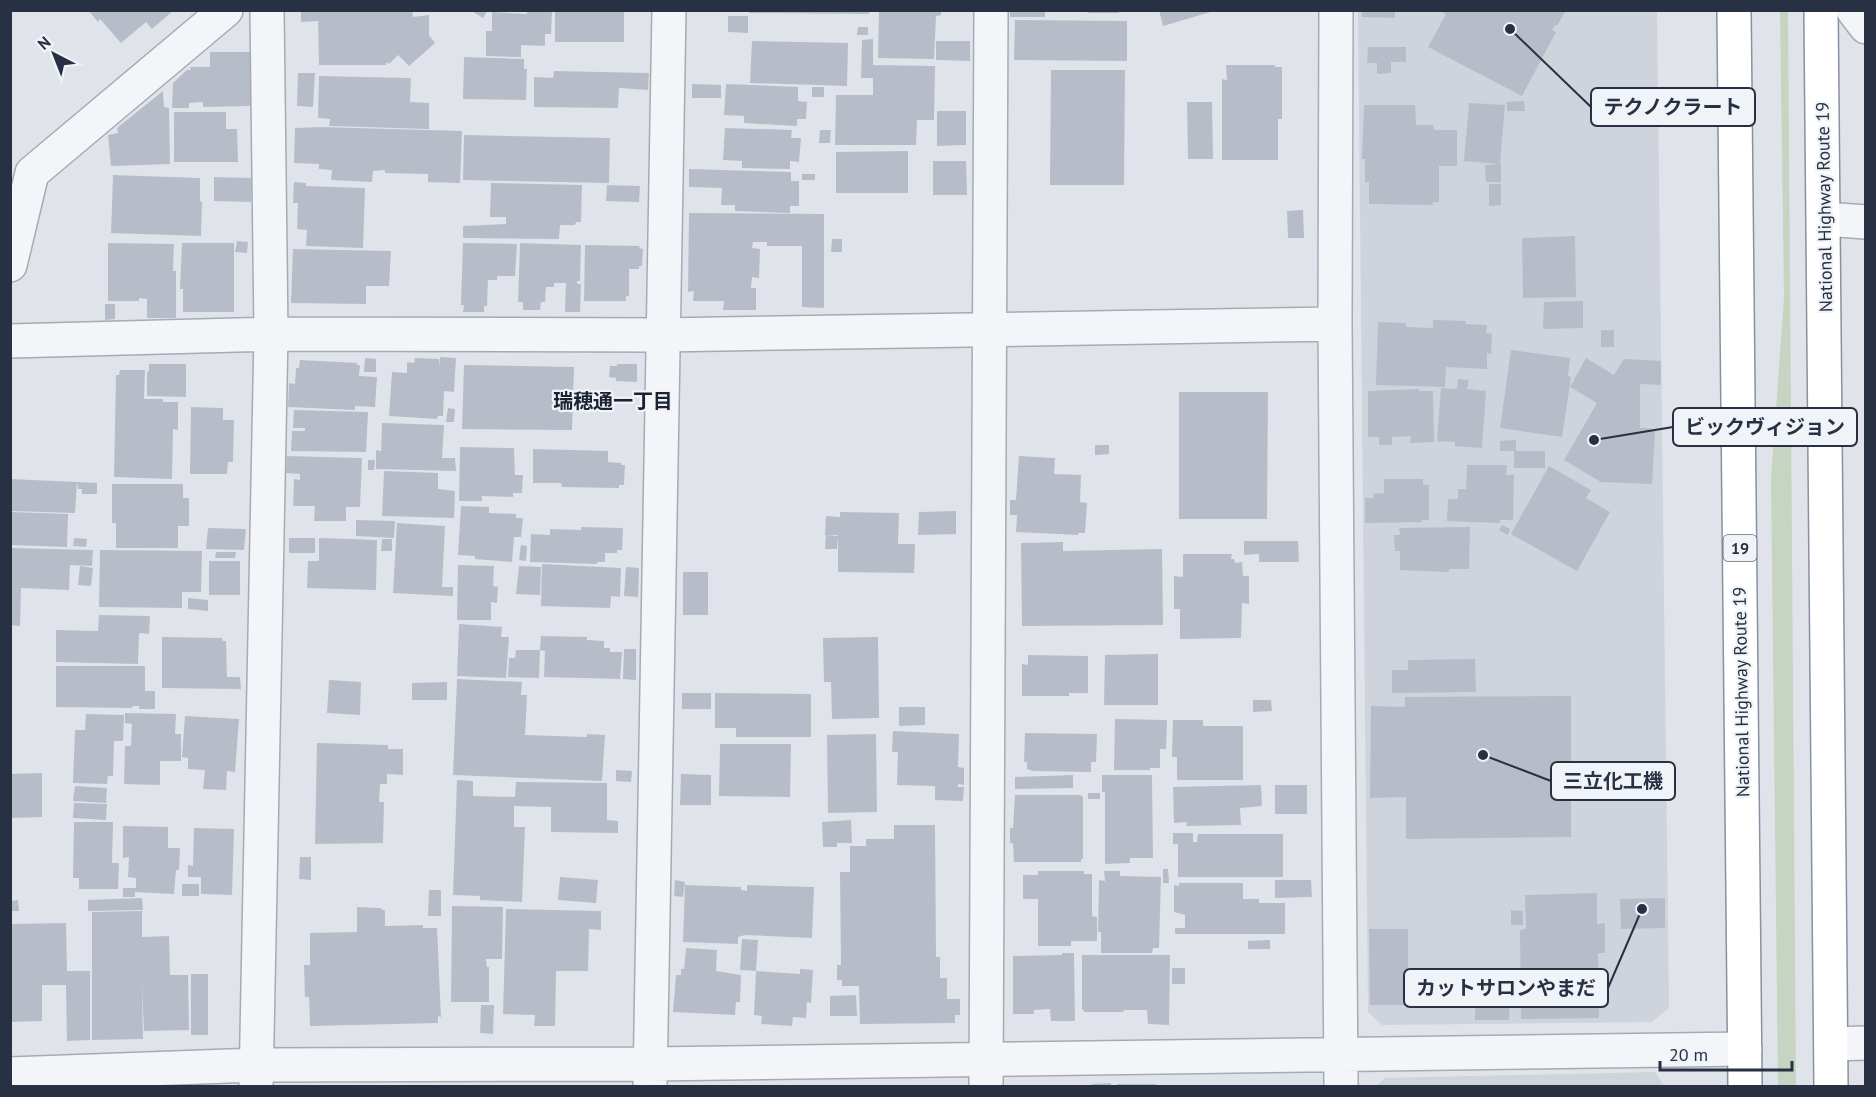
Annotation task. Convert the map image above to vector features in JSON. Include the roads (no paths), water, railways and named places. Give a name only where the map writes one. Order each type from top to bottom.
[{"type":"highway","name":"National Highway Route 19","points":[[1734,10],[1745,1086]]},
{"type":"highway","name":"National Highway Route 19","points":[[1821,10],[1831,1086]]},
{"type":"street","points":[[10,265],[32,173],[226,10]]},
{"type":"street","points":[[256,1076],[271,334],[267,10]]},
{"type":"street","points":[[650,1075],[669,10]]},
{"type":"street","points":[[986,1073],[991,10]]},
{"type":"street","points":[[1336,10],[1335,324],[1341,1086]]},
{"type":"street","points":[[1853,10],[1866,27]]},
{"type":"street","points":[[1824,219],[1866,222]]},
{"type":"street","points":[[10,341],[271,334],[662,335],[1335,324]]},
{"type":"street","points":[[1831,1044],[1866,1043]]},
{"type":"street","points":[[10,1074],[256,1076],[986,1073],[1340,1054],[1745,1049]]},
{"type":"place","name":"テクノクラート","points":[[1510,29]]},
{"type":"place","name":"ビックヴィジョン","points":[[1594,440]]},
{"type":"place","name":"三立化工機","points":[[1483,755]]},
{"type":"place","name":"カットサロンやまだ","points":[[1642,909]]},
{"type":"district","name":"瑞穂通一丁目","points":[[613,401]]}]
